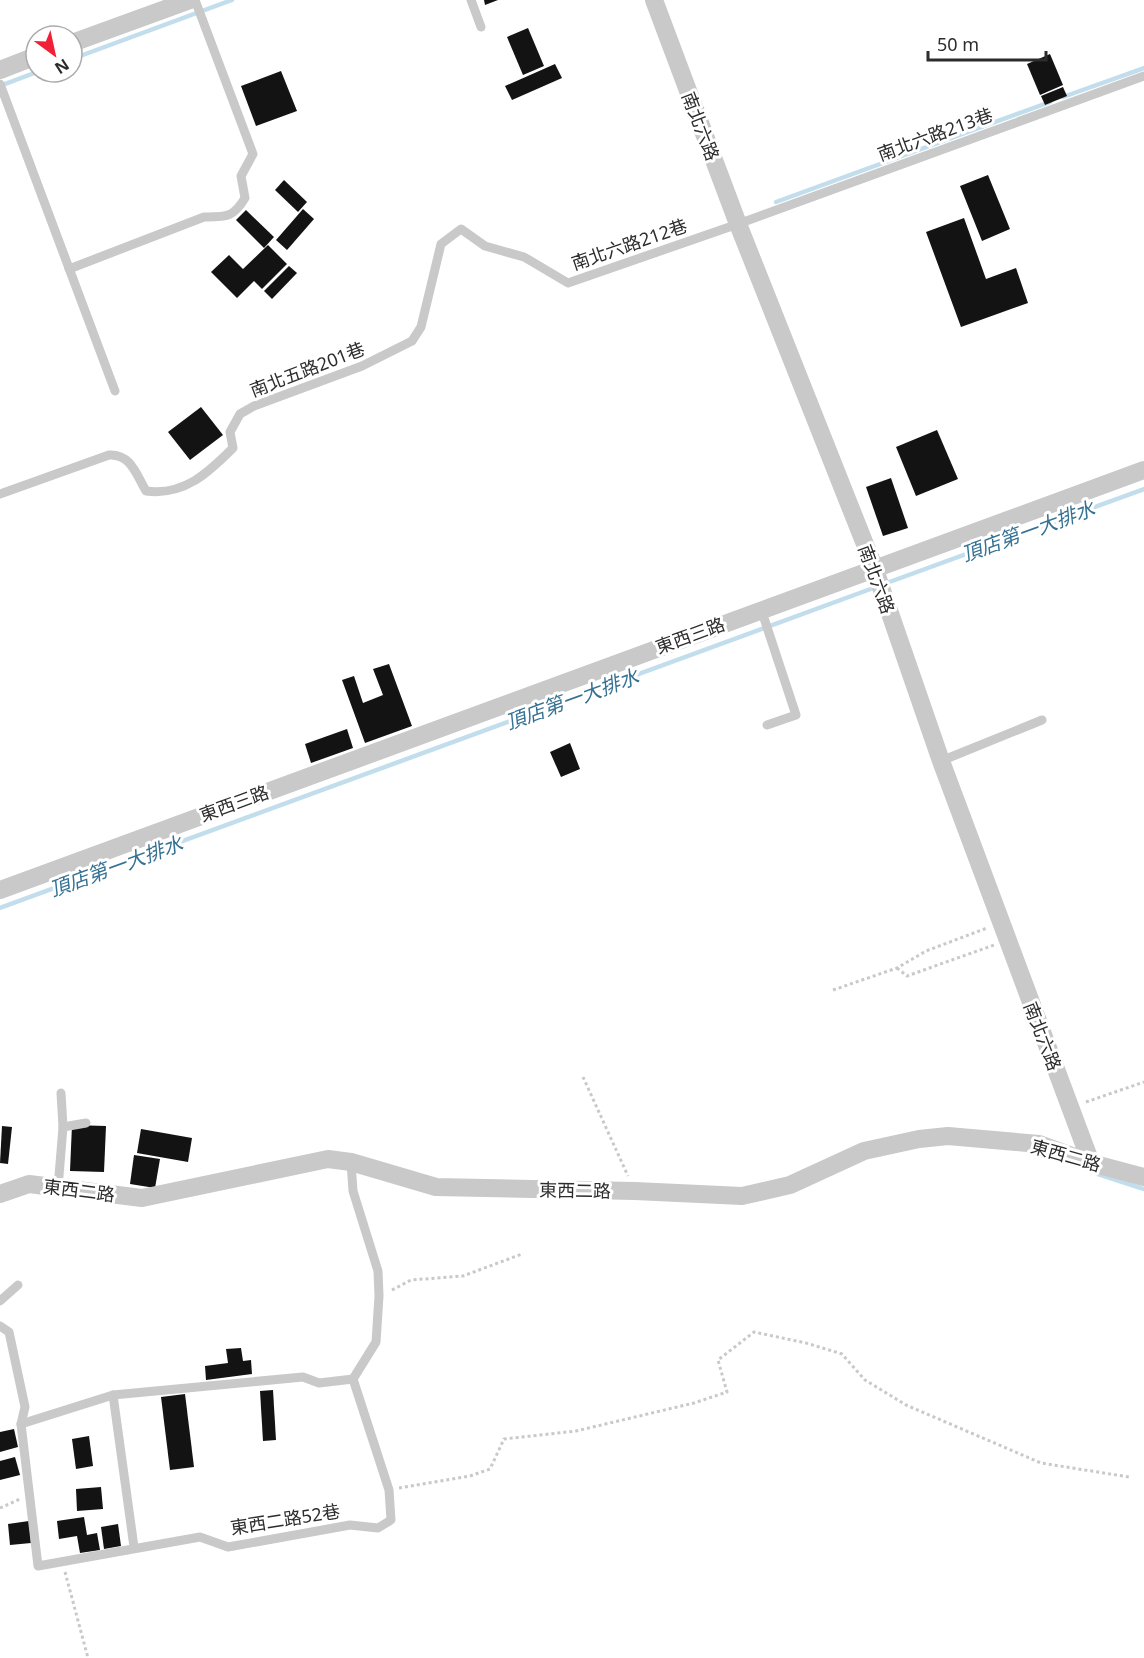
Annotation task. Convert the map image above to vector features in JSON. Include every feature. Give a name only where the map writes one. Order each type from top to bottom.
[{"type":"street","points":[[84,39],[190,0]]},
{"type":"street","name":"南北六路","points":[[654,0],[738,224],[874,567],[1006,940],[1090,1163]]},
{"type":"street","points":[[0,70],[24,61]]},
{"type":"street","name":"東西三路","points":[[0,890],[874,567],[1144,470]]},
{"type":"street","name":"東西二路","points":[[0,1194],[29,1184],[142,1198],[327,1159],[351,1162],[436,1187],[635,1191],[742,1196],[790,1185],[864,1151],[919,1139],[948,1136],[1039,1144],[1090,1163],[1144,1177]]},
{"type":"lane","points":[[69,269],[204,217],[227,217],[238,210],[245,198],[242,176],[253,154],[195,0]]},
{"type":"lane","points":[[471,0],[481,27]]},
{"type":"lane","name":"南北六路213巷","points":[[738,224],[1144,76]]},
{"type":"lane","points":[[0,84],[116,391]]},
{"type":"lane","name":"南北六路212巷","points":[[441,244],[461,229],[485,246],[524,257],[568,283],[738,224]]},
{"type":"lane","name":"南北五路201巷","points":[[0,494],[109,455],[118,455],[131,463],[146,491],[163,493],[184,486],[209,472],[233,448],[230,432],[240,414],[254,406],[362,366],[412,341],[421,327],[441,244]]},
{"type":"lane","points":[[761,609],[796,715],[767,725]]},
{"type":"lane","points":[[941,760],[1042,720]]},
{"type":"lane","points":[[58,1188],[63,1126],[61,1093]]},
{"type":"lane","points":[[63,1126],[87,1123]]},
{"type":"lane","points":[[21,1424],[112,1395],[303,1377],[319,1383],[353,1379],[376,1342],[379,1296],[378,1271],[353,1191],[351,1162]]},
{"type":"lane","points":[[0,1301],[18,1285]]},
{"type":"lane","name":"東西二路52巷","points":[[0,1326],[9,1332],[25,1407],[21,1424],[38,1566],[200,1537],[228,1547],[350,1525],[378,1528],[391,1520],[389,1490],[353,1379]]},
{"type":"lane","points":[[112,1395],[134,1547]]},
{"type":"path","points":[[833,990],[897,968],[926,951],[1000,923]]},
{"type":"path","points":[[897,968],[907,976],[1006,940]]},
{"type":"path","points":[[584,1077],[635,1191]]},
{"type":"path","points":[[1070,1107],[1144,1082]]},
{"type":"path","points":[[379,1296],[411,1280],[463,1276],[522,1254]]},
{"type":"path","points":[[389,1490],[470,1476],[490,1469],[504,1439],[576,1431],[728,1392],[718,1360],[754,1332],[806,1343],[842,1354],[865,1380],[906,1405],[1041,1463],[1129,1477]]},
{"type":"path","points":[[0,1508],[29,1495]]},
{"type":"path","points":[[62,1562],[88,1658]]},
{"type":"building","points":[[484,0],[498,0],[485,5]]},
{"type":"building","points":[[528,28],[544,66],[523,75],[507,37]]},
{"type":"building","points":[[1050,54],[1063,85],[1040,95],[1027,64]]},
{"type":"building","points":[[555,64],[562,78],[512,100],[505,86]]},
{"type":"building","points":[[281,71],[297,111],[256,126],[241,86]]},
{"type":"building","points":[[1063,87],[1067,96],[1045,105],[1041,96]]},
{"type":"building","points":[[988,175],[1010,229],[982,241],[960,186]]},
{"type":"building","points":[[284,180],[307,202],[298,212],[275,190]]},
{"type":"building","points":[[303,209],[314,219],[287,250],[276,240]]},
{"type":"building","points":[[246,210],[274,237],[264,248],[236,220]]},
{"type":"building","points":[[964,218],[986,279],[1016,268],[1028,303],[961,327],[926,232]]},
{"type":"building","points":[[268,245],[287,264],[262,289],[254,281],[237,298],[211,272],[229,255],[243,269]]},
{"type":"building","points":[[289,266],[297,273],[272,299],[264,291]]},
{"type":"building","points":[[201,407],[223,435],[190,460],[168,432]]},
{"type":"building","points":[[937,430],[958,479],[916,496],[896,447]]},
{"type":"building","points":[[891,478],[908,528],[883,536],[866,487]]},
{"type":"building","points":[[389,664],[412,726],[365,743],[342,680],[354,676],[363,703],[383,695],[373,669]]},
{"type":"building","points":[[347,729],[353,748],[311,763],[305,744]]},
{"type":"building","points":[[570,743],[580,769],[561,777],[550,752]]},
{"type":"building","points":[[72,1125],[106,1126],[104,1172],[70,1171]]},
{"type":"building","points":[[2,1126],[12,1127],[8,1164],[0,1163]]},
{"type":"building","points":[[141,1129],[192,1138],[188,1162],[137,1153]]},
{"type":"building","points":[[134,1155],[160,1159],[155,1188],[130,1184]]},
{"type":"building","points":[[241,1348],[243,1361],[251,1360],[252,1374],[206,1380],[205,1366],[228,1363],[226,1349]]},
{"type":"building","points":[[273,1390],[276,1440],[263,1441],[260,1391]]},
{"type":"building","points":[[185,1394],[194,1467],[170,1470],[161,1397]]},
{"type":"building","points":[[14,1429],[18,1447],[0,1452],[0,1432]]},
{"type":"building","points":[[89,1436],[93,1466],[76,1469],[72,1439]]},
{"type":"building","points":[[15,1457],[20,1475],[0,1480],[0,1461]]},
{"type":"building","points":[[101,1487],[103,1509],[77,1511],[76,1489]]},
{"type":"building","points":[[84,1517],[87,1535],[97,1533],[100,1550],[80,1553],[77,1536],[59,1539],[57,1521]]},
{"type":"building","points":[[29,1521],[31,1543],[10,1545],[8,1524]]},
{"type":"building","points":[[118,1524],[121,1546],[104,1549],[101,1527]]},
{"type":"waterway","points":[[84,55],[232,0]]},
{"type":"waterway","points":[[1063,97],[1144,68]]},
{"type":"waterway","points":[[0,86],[24,77]]},
{"type":"waterway","points":[[776,202],[1050,102]]},
{"type":"waterway","name":"頂店第一大排水","points":[[884,584],[1144,489]]},
{"type":"waterway","name":"頂店第一大排水","points":[[0,908],[876,587]]},
{"type":"waterway","points":[[1098,1174],[1144,1189]]}]
